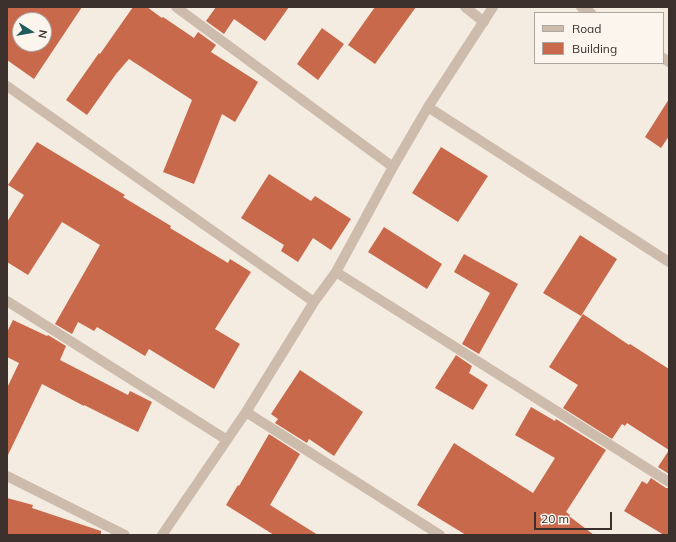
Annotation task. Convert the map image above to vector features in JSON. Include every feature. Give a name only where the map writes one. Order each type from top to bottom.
[{"type":"street","points":[[176,7],[394,166]]},
{"type":"street","points":[[465,7],[484,22]]},
{"type":"street","points":[[162,535],[246,412],[314,302],[336,272],[428,107],[494,7]]},
{"type":"street","points":[[7,86],[314,302]]},
{"type":"street","points":[[428,107],[669,262]]},
{"type":"street","points":[[336,272],[669,482]]},
{"type":"street","points":[[7,301],[227,440]]},
{"type":"street","points":[[246,412],[440,535]]},
{"type":"street","points":[[7,476],[125,535]]},
{"type":"building","points":[[7,7],[82,7],[52,52],[34,79],[7,60]]},
{"type":"building","points":[[133,7],[147,7],[194,38],[198,32],[216,45],[211,52],[258,82],[235,122],[222,114],[194,184],[163,172],[192,100],[129,59],[116,74],[87,115],[66,100]]},
{"type":"building","points":[[216,7],[289,7],[265,41],[234,19],[224,34],[206,21]]},
{"type":"building","points":[[375,7],[416,7],[375,64],[348,45]]},
{"type":"building","points":[[322,28],[344,44],[318,80],[297,64]]},
{"type":"building","points":[[669,99],[669,136],[661,148],[645,137]]},
{"type":"building","points":[[37,142],[125,195],[123,197],[171,226],[170,228],[228,263],[230,259],[251,272],[215,329],[240,344],[214,389],[149,349],[145,356],[97,327],[94,331],[78,322],[72,334],[55,324],[100,245],[62,222],[28,275],[7,262],[7,222],[24,195],[8,185]]},
{"type":"building","points":[[441,147],[488,176],[458,222],[412,193]]},
{"type":"building","points":[[269,174],[311,201],[315,196],[351,219],[331,250],[313,238],[298,262],[281,251],[284,245],[241,218]]},
{"type":"building","points":[[384,227],[442,264],[427,289],[368,252]]},
{"type":"building","points":[[580,235],[617,259],[581,316],[543,293]]},
{"type":"building","points":[[464,254],[518,284],[479,354],[462,344],[490,293],[454,272]]},
{"type":"building","points":[[583,314],[629,345],[630,344],[669,369],[669,450],[627,423],[625,426],[622,424],[612,439],[563,408],[578,385],[549,367]]},
{"type":"building","points":[[13,320],[47,336],[48,335],[66,346],[60,360],[128,395],[130,391],[152,402],[138,432],[42,384],[7,457],[7,388],[19,363],[7,357],[7,332]]},
{"type":"building","points":[[456,355],[472,366],[469,373],[488,385],[473,410],[435,388]]},
{"type":"building","points":[[300,370],[363,412],[334,456],[309,439],[307,443],[275,423],[278,419],[271,414]]},
{"type":"building","points":[[531,407],[555,421],[556,419],[606,450],[566,512],[594,535],[466,535],[417,505],[454,443],[533,493],[555,458],[515,435]]},
{"type":"building","points":[[269,434],[300,454],[270,505],[318,535],[274,535],[226,505],[238,485],[239,486]]},
{"type":"building","points":[[669,450],[669,474],[658,467]]},
{"type":"building","points":[[651,478],[666,488],[669,488],[669,535],[664,535],[624,511],[642,481],[647,484]]},
{"type":"building","points":[[7,498],[33,505],[32,508],[101,531],[101,535],[7,535]]}]
